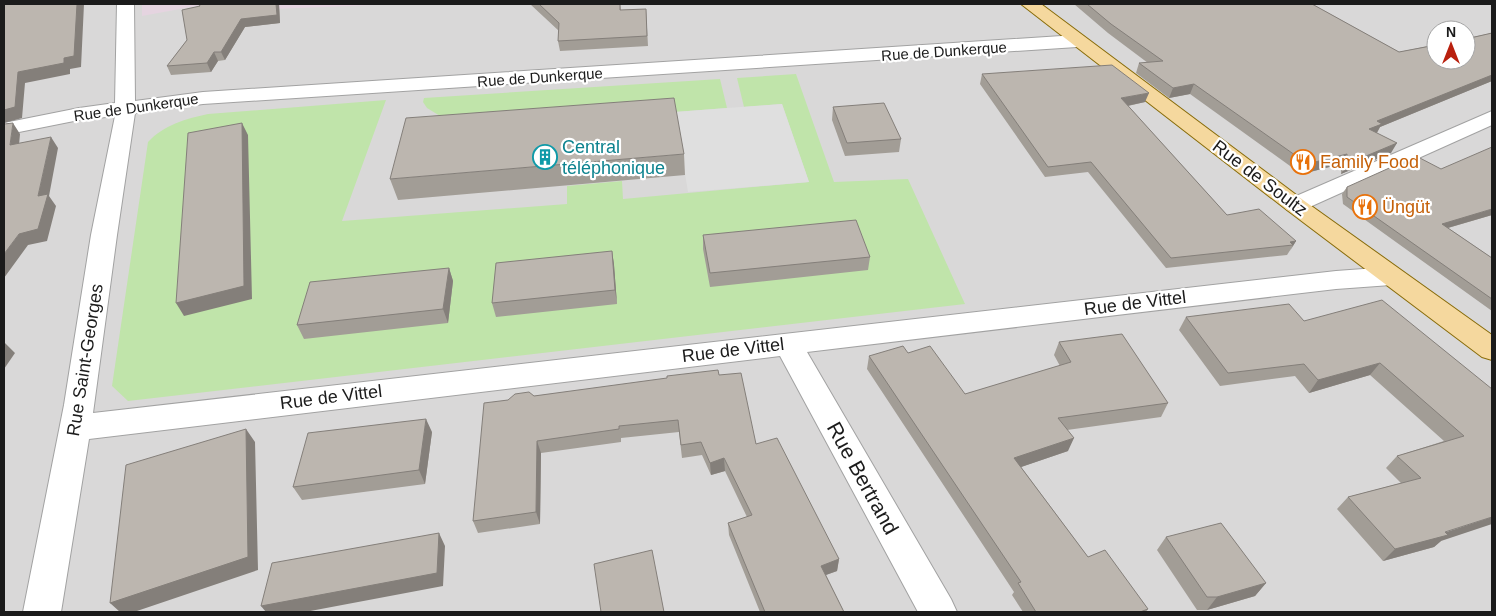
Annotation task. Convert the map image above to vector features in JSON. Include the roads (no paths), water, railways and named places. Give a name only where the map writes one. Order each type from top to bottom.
[{"type":"main road","name":"Rue de Soultz","points":[[1030,4],[1295,205],[1492,350]]},
{"type":"street","name":"Rue Saint-Georges","points":[[42,612],[75,428],[104,235],[125,120],[125,4]]},
{"type":"street","name":"Rue de Dunkerque","points":[[4,129],[125,107],[203,98],[1078,41]]},
{"type":"street","points":[[1295,205],[1492,117]]},
{"type":"street","name":"Rue de Vittel","points":[[75,428],[1336,280],[1392,276]]},
{"type":"street","name":"Rue Bertrand","points":[[788,344],[938,612]]},
{"type":"place","name":"Central téléphonique","points":[[545,157]]},
{"type":"place","name":"Family Food","points":[[1303,162]]},
{"type":"place","name":"Üngüt","points":[[1365,207]]}]
